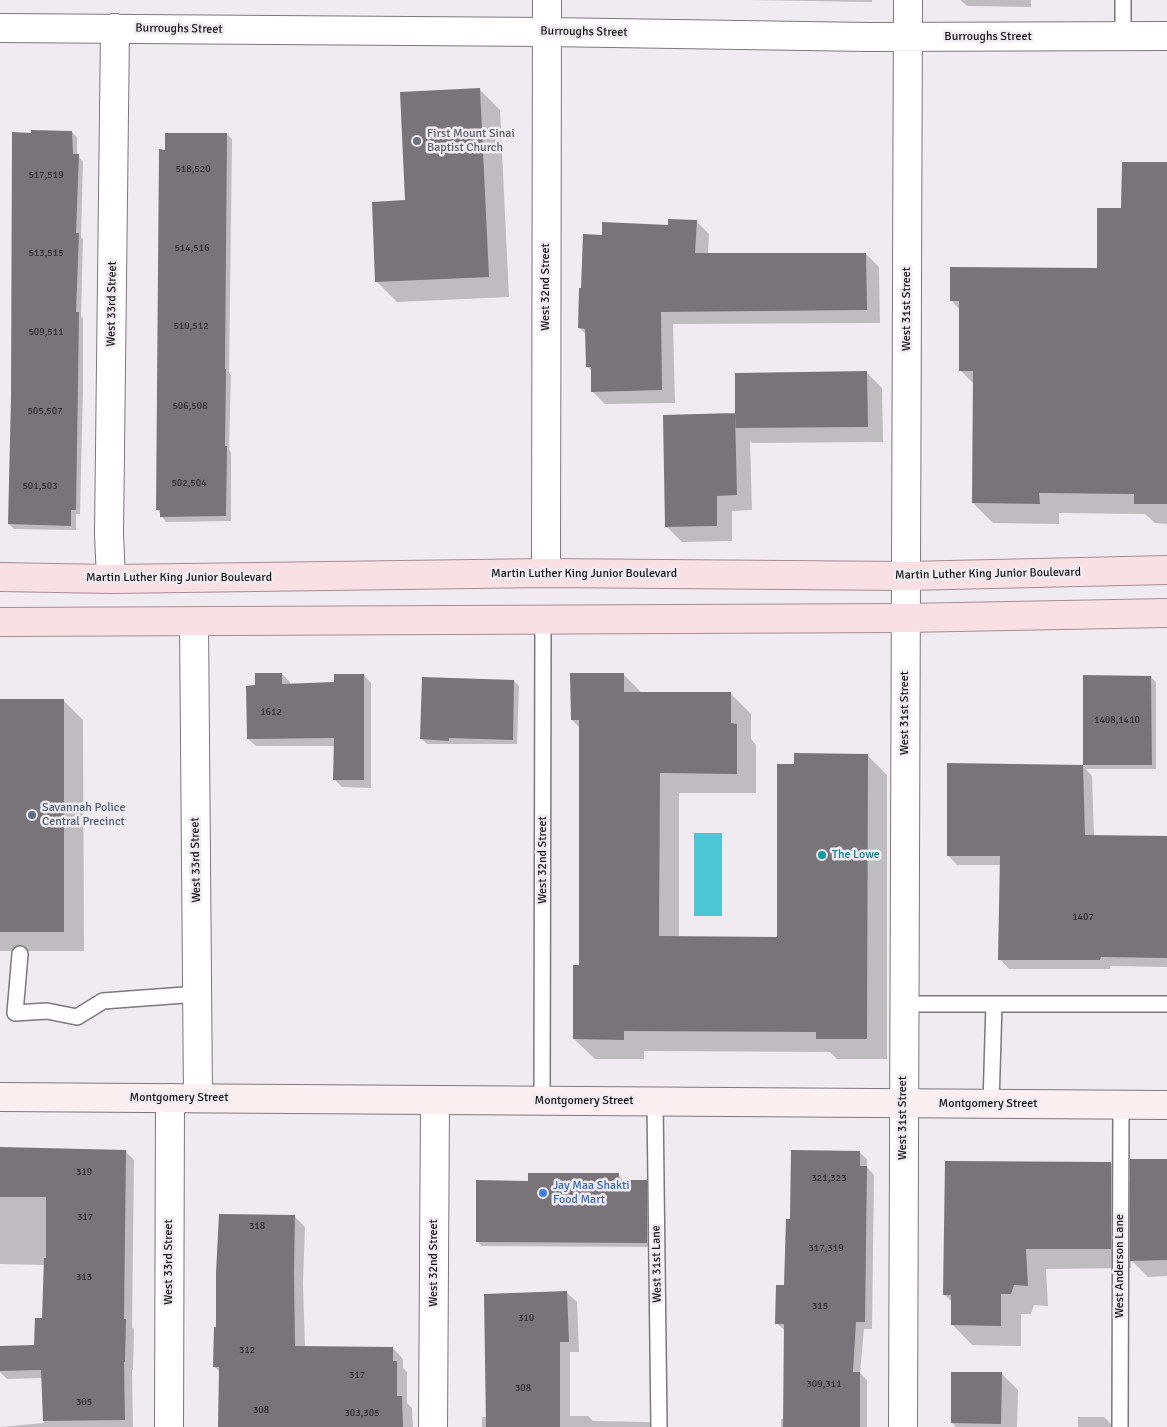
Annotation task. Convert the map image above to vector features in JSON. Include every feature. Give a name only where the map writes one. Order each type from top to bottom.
[{"type":"main road","name":"Martin Luther King Junior Boulevard","points":[[0,577],[111,579],[546,573],[906,576],[1167,570]]},
{"type":"main road","points":[[0,622],[905,618],[1167,613]]},
{"type":"main road","name":"Montgomery Street","points":[[0,1097],[1167,1105]]},
{"type":"street","name":"West 32nd Street","points":[[546,573],[547,0]]},
{"type":"street","name":"West 31st Street","points":[[903,1427],[908,0]]},
{"type":"street","name":"Burroughs Street","points":[[0,28],[908,37],[1167,36]]},
{"type":"street","name":"West 33rd Street","points":[[111,579],[109,534],[115,28]]},
{"type":"street","name":"West 33rd Street","points":[[194,622],[198,1098]]},
{"type":"street","name":"West 33rd Street","points":[[169,1427],[170,1098]]},
{"type":"street","name":"West 32nd Street","points":[[434,1427],[435,1100]]},
{"type":"lane","points":[[1123,0],[1123,37]]},
{"type":"lane","name":"West 32nd Street","points":[[542,1100],[543,620]]},
{"type":"lane","points":[[20,954],[15,1013],[47,1012],[77,1017],[103,1001],[198,994]]},
{"type":"lane","points":[[904,1004],[1167,1004]]},
{"type":"lane","points":[[991,1104],[994,1004]]},
{"type":"lane","name":"West 31st Lane","points":[[655,1101],[659,1427]]},
{"type":"lane","name":"West Anderson Lane","points":[[1120,1427],[1121,1104]]},
{"type":"water","points":[[694,833],[722,833],[722,916],[694,916]]},
{"type":"building","points":[[480,88],[489,277],[375,282],[372,202],[405,200],[400,92]]},
{"type":"building","points":[[31,130],[72,131],[73,154],[79,154],[76,233],[79,233],[76,312],[79,312],[76,510],[71,510],[71,526],[8,524],[11,397],[12,132],[31,133]]},
{"type":"building","points":[[165,133],[227,133],[226,516],[160,517],[160,510],[156,510],[159,149],[165,150]]},
{"type":"building","points":[[1122,162],[1167,162],[1167,504],[1134,504],[1134,494],[1039,493],[1040,504],[972,503],[973,371],[959,371],[959,301],[950,301],[950,267],[1097,268],[1097,208],[1121,208]]},
{"type":"building","points":[[668,219],[697,220],[695,253],[866,253],[867,310],[661,312],[662,390],[591,392],[591,367],[586,367],[585,329],[578,328],[583,234],[602,235],[602,222],[668,225]]},
{"type":"building","points":[[867,371],[868,427],[735,428],[735,373]]},
{"type":"building","points":[[735,413],[737,495],[717,496],[717,526],[665,527],[663,415]]},
{"type":"building","points":[[255,673],[282,673],[282,684],[334,682],[334,674],[364,674],[364,780],[333,780],[334,738],[247,739],[246,686],[255,685]]},
{"type":"building","name":"The Lowe","points":[[570,673],[624,673],[624,692],[731,692],[731,723],[737,724],[737,774],[660,773],[659,936],[777,937],[777,764],[794,764],[794,753],[868,754],[867,1039],[816,1039],[816,1032],[624,1031],[624,1040],[573,1039],[573,965],[579,965],[579,720],[571,720]]},
{"type":"building","points":[[1083,675],[1151,676],[1152,765],[1083,765]]},
{"type":"building","points":[[422,677],[514,680],[513,740],[449,738],[449,741],[420,739]]},
{"type":"building","name":"Savannah Police Central Precinct","points":[[0,699],[64,699],[64,932],[0,932]]},
{"type":"building","points":[[947,763],[1083,765],[1085,835],[1167,836],[1167,958],[1101,957],[1100,960],[998,960],[1000,856],[947,856]]},
{"type":"building","points":[[0,1147],[126,1150],[125,1420],[43,1421],[41,1370],[0,1371],[0,1346],[34,1345],[35,1318],[42,1318],[44,1258],[46,1258],[46,1197],[0,1197]]},
{"type":"building","points":[[791,1150],[860,1151],[860,1166],[867,1166],[865,1322],[856,1322],[853,1372],[860,1372],[860,1427],[783,1427],[784,1324],[775,1324],[776,1285],[784,1285],[786,1219],[790,1219]]},
{"type":"building","points":[[1130,1159],[1167,1159],[1167,1260],[1130,1261]]},
{"type":"building","points":[[945,1161],[1111,1162],[1111,1249],[1026,1249],[1028,1286],[1014,1285],[1011,1294],[1001,1294],[1001,1326],[951,1325],[951,1295],[943,1295]]},
{"type":"building","points":[[528,1173],[619,1173],[619,1180],[647,1180],[647,1243],[476,1242],[476,1180],[528,1181]]},
{"type":"building","points":[[219,1214],[295,1215],[295,1346],[393,1347],[393,1361],[397,1361],[397,1396],[402,1396],[403,1427],[218,1427],[219,1367],[213,1367]]},
{"type":"building","points":[[567,1291],[569,1342],[560,1342],[560,1427],[486,1427],[484,1294]]},
{"type":"building","points":[[951,1372],[1002,1372],[1001,1424],[951,1423]]},
{"type":"place","name":"First Mount Sinai Baptist Church","points":[[417,141]]},
{"type":"place","name":"Savannah Police Central Precinct","points":[[32,815]]},
{"type":"place","name":"The Lowe","points":[[822,855]]},
{"type":"place","name":"Jay Maa Shakti Food Mart","points":[[543,1193]]}]
